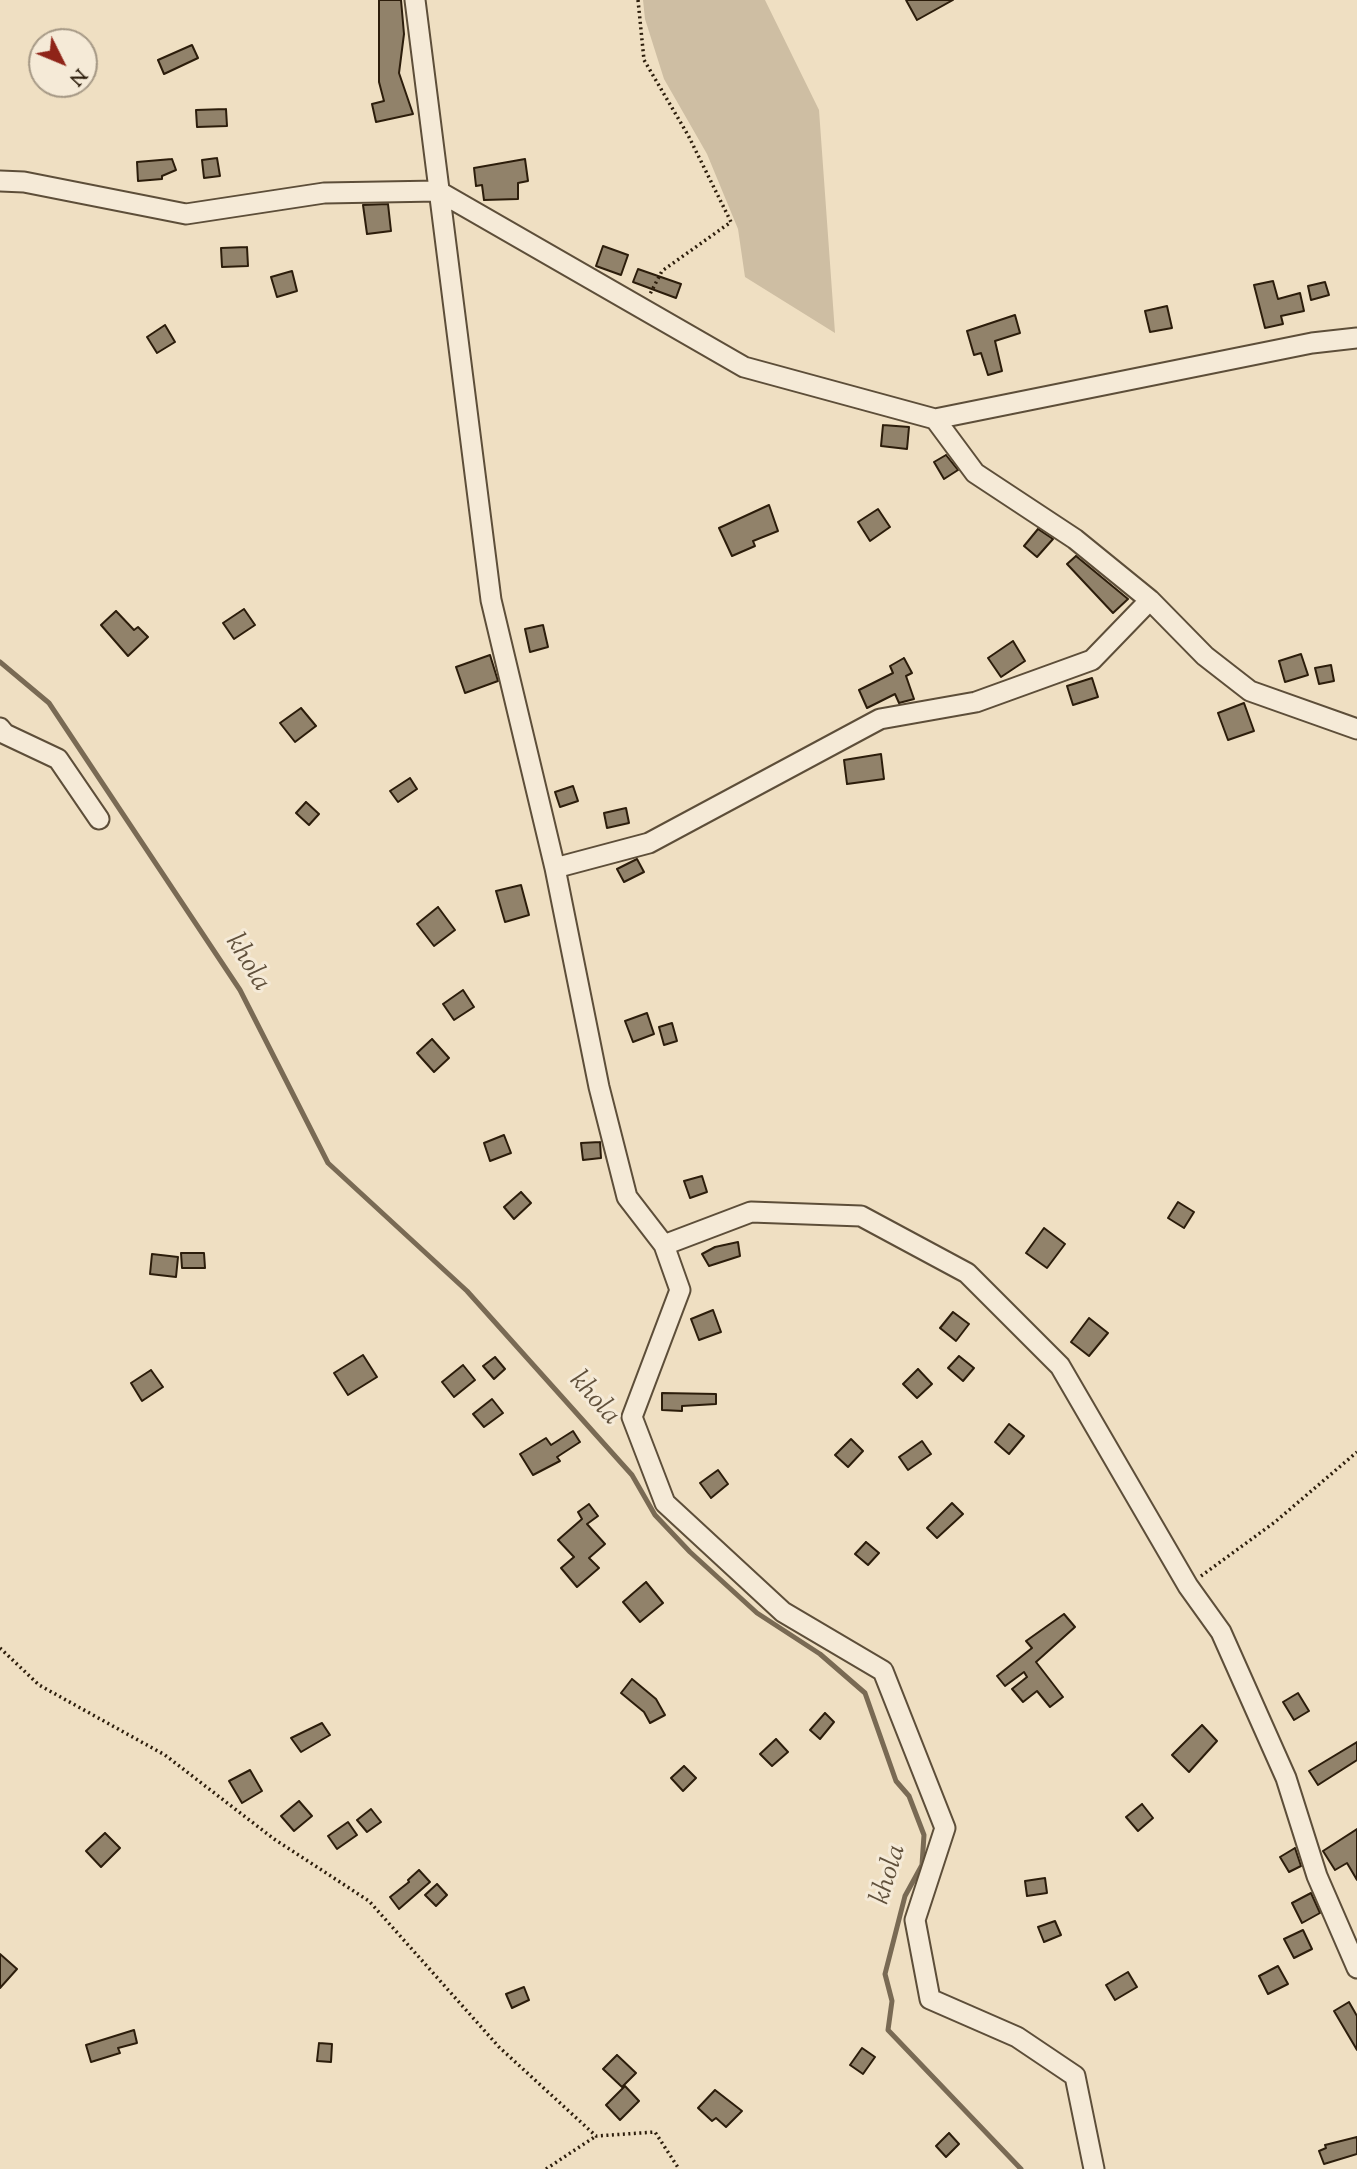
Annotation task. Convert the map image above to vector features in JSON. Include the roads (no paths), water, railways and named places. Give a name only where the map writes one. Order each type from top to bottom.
[{"type":"street","points":[[415,0],[491,600],[555,868],[599,1087],[627,1197],[664,1245],[680,1290],[632,1417],[665,1503],[783,1612],[883,1671],[945,1828],[915,1920],[930,1999],[1017,2037],[1076,2076],[1094,2169]]},
{"type":"street","points":[[0,181],[24,182],[186,214],[324,193],[438,191],[744,367],[935,419],[1312,343],[1357,338]]},
{"type":"street","points":[[935,419],[975,473],[1075,539],[1150,600],[1205,656],[1250,691],[1357,729]]},
{"type":"street","points":[[555,868],[649,843],[880,719],[976,702],[1092,660],[1150,600]]},
{"type":"street","points":[[0,728],[5,734],[58,760],[99,819]]},
{"type":"street","points":[[664,1245],[751,1212],[861,1216],[967,1273],[1060,1366],[1188,1586],[1221,1632],[1286,1779],[1317,1875],[1357,1968]]},
{"type":"waterway","name":"khola","points":[[0,662],[49,703],[240,990],[328,1163],[467,1291],[632,1475],[655,1515],[690,1552],[757,1613],[820,1654],[865,1693],[896,1781],[909,1796],[924,1835],[922,1865],[905,1896],[885,1974],[892,2001],[888,2030],[1021,2169]]}]
